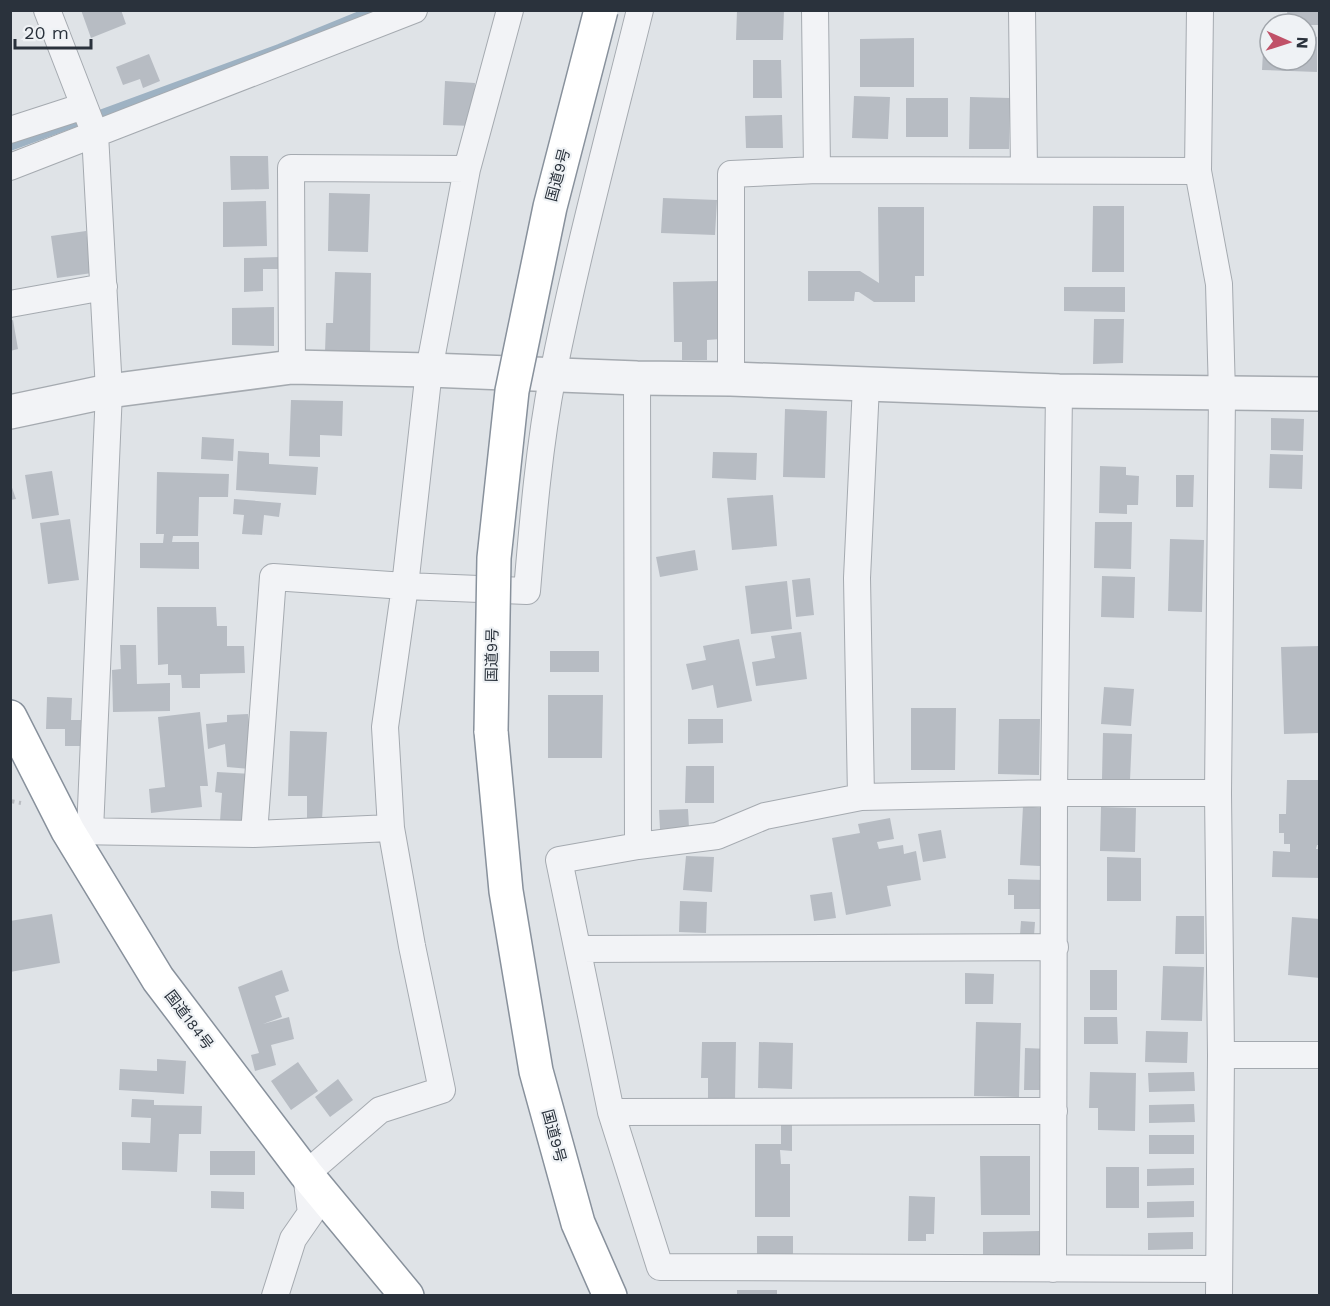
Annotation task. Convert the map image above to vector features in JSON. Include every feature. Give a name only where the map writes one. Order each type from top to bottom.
[{"type":"highway","name":"国道9号","points":[[601,10],[550,207],[512,391],[494,558],[491,731],[506,891],[536,1071],[578,1223],[610,1296]]},
{"type":"highway","name":"国道184号","points":[[10,717],[79,831],[158,979],[306,1174],[407,1296]]},
{"type":"street","points":[[47,10],[95,134],[109,391],[79,831],[254,834],[391,828]]},
{"type":"street","points":[[275,1296],[293,1239],[310,1213],[306,1174],[380,1110],[442,1090],[412,946],[391,828],[386,727],[405,586],[429,370],[467,169],[510,10]]},
{"type":"street","points":[[254,834],[273,577],[527,591],[535,493],[553,375],[599,174],[640,10]]},
{"type":"street","points":[[815,10],[817,170]]},
{"type":"street","points":[[1022,10],[1024,170]]},
{"type":"street","points":[[1200,10],[1198,171],[1219,284],[1222,394],[1218,793],[1221,1055],[1219,1296]]},
{"type":"street","points":[[10,166],[413,11]]},
{"type":"street","points":[[10,130],[84,106]]},
{"type":"street","points":[[292,367],[291,168],[467,169]]},
{"type":"street","points":[[731,379],[730,174],[817,170],[1198,171]]},
{"type":"street","points":[[10,304],[104,287]]},
{"type":"street","points":[[10,412],[109,391],[292,367],[1059,391],[1320,394]]},
{"type":"street","points":[[637,378],[638,846]]},
{"type":"street","points":[[861,797],[857,578],[866,385]]},
{"type":"street","points":[[1053,1269],[1054,793],[1059,391]]},
{"type":"street","points":[[1218,793],[1054,793],[861,797],[765,816],[717,836],[638,846],[559,860],[611,1112],[660,1267],[1219,1269]]},
{"type":"street","points":[[578,949],[1055,947]]},
{"type":"street","points":[[1221,1055],[1320,1055]]},
{"type":"street","points":[[611,1112],[1054,1111]]},
{"type":"building","points":[[81,10],[121,10],[126,24],[91,38]]},
{"type":"building","points":[[737,10],[784,10],[783,40],[736,40]]},
{"type":"building","points":[[1287,10],[1320,10],[1320,25],[1318,25],[1318,12],[1287,12]]},
{"type":"building","points":[[914,38],[914,87],[860,87],[860,39]]},
{"type":"building","points":[[149,54],[160,81],[143,88],[140,79],[123,85],[116,67]]},
{"type":"building","points":[[753,60],[781,60],[782,98],[753,98]]},
{"type":"building","points":[[445,81],[475,83],[473,126],[443,125]]},
{"type":"building","points":[[854,96],[890,97],[888,139],[852,138]]},
{"type":"building","points":[[970,97],[1010,98],[1009,149],[969,149]]},
{"type":"building","points":[[906,98],[948,98],[948,137],[906,137]]},
{"type":"building","points":[[782,115],[783,148],[746,148],[745,116]]},
{"type":"building","points":[[230,156],[268,156],[269,189],[231,190]]},
{"type":"building","points":[[329,193],[370,194],[368,252],[328,251]]},
{"type":"building","points":[[663,198],[717,200],[715,235],[661,233]]},
{"type":"building","points":[[266,201],[267,246],[223,247],[223,202]]},
{"type":"building","points":[[1093,206],[1124,206],[1124,272],[1092,272]]},
{"type":"building","points":[[878,207],[924,207],[924,276],[915,276],[915,302],[874,302],[859,292],[855,292],[854,301],[808,301],[808,271],[860,271],[879,283]]},
{"type":"building","points":[[86,231],[92,273],[57,278],[51,236]]},
{"type":"building","points":[[280,257],[281,269],[263,269],[263,291],[244,292],[244,258]]},
{"type":"building","points":[[335,272],[371,273],[370,353],[325,352],[326,323],[333,323]]},
{"type":"building","points":[[720,281],[721,339],[707,340],[707,360],[682,360],[682,342],[674,342],[673,282]]},
{"type":"building","points":[[1064,287],[1125,287],[1125,312],[1064,311]]},
{"type":"building","points":[[274,307],[274,346],[232,345],[232,308]]},
{"type":"building","points":[[1094,319],[1124,319],[1123,363],[1093,364]]},
{"type":"building","points":[[13,320],[18,349],[10,351],[10,321]]},
{"type":"building","points":[[291,400],[343,401],[342,436],[320,435],[320,457],[289,456]]},
{"type":"building","points":[[785,409],[827,411],[825,478],[783,477]]},
{"type":"building","points":[[1271,418],[1304,419],[1303,451],[1271,450]]},
{"type":"building","points":[[202,437],[234,439],[233,461],[201,459]]},
{"type":"building","points":[[238,451],[269,453],[269,464],[318,467],[316,495],[236,490]]},
{"type":"building","points":[[713,452],[757,453],[756,480],[712,478]]},
{"type":"building","points":[[1270,454],[1303,455],[1302,489],[1269,488]]},
{"type":"building","points":[[1100,466],[1126,467],[1126,475],[1139,476],[1138,505],[1127,505],[1127,514],[1099,513]]},
{"type":"building","points":[[52,471],[59,515],[32,519],[25,475]]},
{"type":"building","points":[[157,472],[229,474],[228,497],[199,497],[198,536],[173,536],[172,542],[199,542],[199,569],[140,568],[140,543],[163,543],[164,534],[156,534]]},
{"type":"building","points":[[1176,475],[1194,475],[1193,507],[1176,507]]},
{"type":"building","points":[[10,482],[16,499],[10,500]]},
{"type":"building","points":[[773,495],[777,546],[732,550],[727,498]]},
{"type":"building","points":[[234,499],[281,503],[279,517],[264,515],[262,535],[242,534],[244,515],[233,514]]},
{"type":"building","points":[[70,519],[79,580],[48,584],[40,523]]},
{"type":"building","points":[[1095,522],[1132,522],[1131,569],[1094,568]]},
{"type":"building","points":[[1170,539],[1204,540],[1202,612],[1168,611]]},
{"type":"building","points":[[695,550],[698,570],[660,577],[656,557]]},
{"type":"building","points":[[1102,576],[1135,577],[1134,618],[1101,617]]},
{"type":"building","points":[[810,578],[814,615],[796,617],[792,580]]},
{"type":"building","points":[[787,581],[792,629],[751,634],[745,586]]},
{"type":"building","points":[[157,607],[216,607],[217,626],[227,626],[227,646],[244,646],[245,673],[200,674],[200,688],[182,688],[181,675],[168,675],[168,664],[158,665]]},
{"type":"building","points":[[801,632],[807,679],[756,686],[752,662],[775,658],[771,636]]},
{"type":"building","points":[[739,639],[752,701],[717,708],[713,685],[692,690],[686,664],[706,660],[703,646]]},
{"type":"building","points":[[120,645],[136,645],[137,684],[170,683],[170,711],[113,712],[112,670],[121,669]]},
{"type":"building","points":[[1320,646],[1320,733],[1284,734],[1281,647]]},
{"type":"building","points":[[550,651],[599,651],[599,672],[550,672]]},
{"type":"building","points":[[1104,687],[1134,689],[1131,726],[1101,724]]},
{"type":"building","points":[[548,695],[603,695],[602,758],[548,758]]},
{"type":"building","points":[[47,697],[72,698],[71,720],[84,720],[84,746],[65,746],[65,729],[46,729]]},
{"type":"building","points":[[911,708],[956,708],[955,770],[911,770]]},
{"type":"building","points":[[200,712],[208,786],[200,786],[202,807],[151,813],[149,789],[165,787],[158,717]]},
{"type":"building","points":[[248,714],[251,741],[250,769],[227,767],[225,744],[208,749],[206,724],[227,722],[227,715]]},
{"type":"building","points":[[688,719],[723,719],[723,743],[688,744]]},
{"type":"building","points":[[999,719],[1040,719],[1039,775],[998,774]]},
{"type":"building","points":[[290,731],[327,732],[322,820],[307,821],[307,796],[288,796]]},
{"type":"building","points":[[1103,733],[1132,734],[1130,780],[1102,779]]},
{"type":"building","points":[[686,766],[714,766],[714,803],[685,803]]},
{"type":"building","points":[[217,772],[252,774],[247,823],[220,821],[222,793],[215,792]]},
{"type":"building","points":[[1287,780],[1320,780],[1320,845],[1317,845],[1316,849],[1320,849],[1320,878],[1272,877],[1273,851],[1290,852],[1290,844],[1284,844],[1284,833],[1279,833],[1279,814],[1286,814]]},
{"type":"building","points":[[1023,806],[1043,808],[1040,866],[1020,865]]},
{"type":"building","points":[[1101,807],[1136,808],[1135,852],[1100,851]]},
{"type":"building","points":[[688,809],[689,828],[660,829],[659,810]]},
{"type":"building","points":[[890,818],[894,839],[877,842],[879,849],[903,845],[904,854],[916,851],[921,880],[887,886],[891,906],[846,915],[832,838],[860,833],[858,824]]},
{"type":"building","points":[[941,830],[946,858],[923,862],[918,834]]},
{"type":"building","points":[[686,856],[714,857],[712,892],[683,890]]},
{"type":"building","points":[[1107,857],[1141,858],[1141,901],[1107,901]]},
{"type":"building","points":[[1008,879],[1044,880],[1043,909],[1014,909],[1014,895],[1008,895]]},
{"type":"building","points":[[832,892],[836,918],[814,921],[810,895]]},
{"type":"building","points":[[680,901],[707,902],[706,933],[679,932]]},
{"type":"building","points":[[52,914],[60,963],[10,972],[10,921]]},
{"type":"building","points":[[1176,916],[1204,916],[1204,954],[1175,954]]},
{"type":"building","points":[[1292,917],[1320,919],[1320,978],[1288,975]]},
{"type":"building","points":[[1021,921],[1035,922],[1034,936],[1020,935]]},
{"type":"building","points":[[1163,966],[1204,967],[1202,1021],[1161,1020]]},
{"type":"building","points":[[282,970],[289,991],[275,996],[282,1017],[263,1024],[289,1017],[294,1039],[271,1045],[276,1065],[255,1071],[251,1055],[259,1053],[238,987]]},
{"type":"building","points":[[1090,970],[1117,970],[1117,1010],[1090,1010]]},
{"type":"building","points":[[965,973],[994,974],[993,1004],[965,1004]]},
{"type":"building","points":[[1084,1017],[1117,1017],[1118,1044],[1084,1044]]},
{"type":"building","points":[[976,1022],[1021,1023],[1019,1097],[974,1096]]},
{"type":"building","points":[[1146,1031],[1188,1032],[1187,1063],[1145,1062]]},
{"type":"building","points":[[702,1042],[736,1042],[735,1100],[708,1100],[708,1078],[701,1078]]},
{"type":"building","points":[[759,1042],[793,1043],[792,1089],[758,1088]]},
{"type":"building","points":[[1025,1048],[1049,1049],[1048,1090],[1024,1090]]},
{"type":"building","points":[[157,1059],[186,1061],[184,1094],[119,1090],[120,1069],[157,1071]]},
{"type":"building","points":[[298,1062],[318,1091],[291,1110],[271,1081]]},
{"type":"building","points":[[1090,1072],[1136,1073],[1135,1131],[1098,1130],[1098,1108],[1089,1108]]},
{"type":"building","points":[[1194,1072],[1195,1091],[1149,1092],[1148,1073]]},
{"type":"building","points":[[338,1079],[353,1100],[330,1117],[315,1097]]},
{"type":"building","points":[[132,1099],[154,1100],[154,1105],[202,1106],[201,1134],[179,1134],[177,1172],[122,1170],[122,1142],[150,1143],[151,1118],[131,1117]]},
{"type":"building","points":[[1194,1104],[1195,1122],[1149,1123],[1149,1105]]},
{"type":"building","points":[[781,1124],[792,1124],[792,1151],[780,1150],[781,1164],[790,1164],[790,1217],[755,1217],[755,1144],[781,1144]]},
{"type":"building","points":[[1149,1135],[1194,1135],[1194,1154],[1149,1154]]},
{"type":"building","points":[[210,1151],[255,1151],[255,1175],[210,1175]]},
{"type":"building","points":[[980,1156],[1030,1156],[1030,1215],[981,1215]]},
{"type":"building","points":[[1106,1167],[1139,1167],[1139,1208],[1106,1208]]},
{"type":"building","points":[[1194,1168],[1194,1185],[1147,1186],[1147,1169]]},
{"type":"building","points":[[211,1191],[244,1192],[244,1209],[211,1208]]},
{"type":"building","points":[[909,1196],[935,1197],[934,1234],[926,1234],[926,1241],[908,1241]]},
{"type":"building","points":[[1194,1201],[1194,1217],[1147,1218],[1147,1202]]},
{"type":"building","points":[[1040,1231],[1041,1255],[983,1256],[983,1232]]},
{"type":"building","points":[[1193,1232],[1193,1249],[1148,1250],[1148,1233]]},
{"type":"building","points":[[757,1236],[793,1236],[793,1257],[757,1256]]},
{"type":"building","points":[[737,1290],[777,1290],[777,1296],[737,1296]]},
{"type":"waterway","points":[[10,147],[279,48],[372,10]]}]
